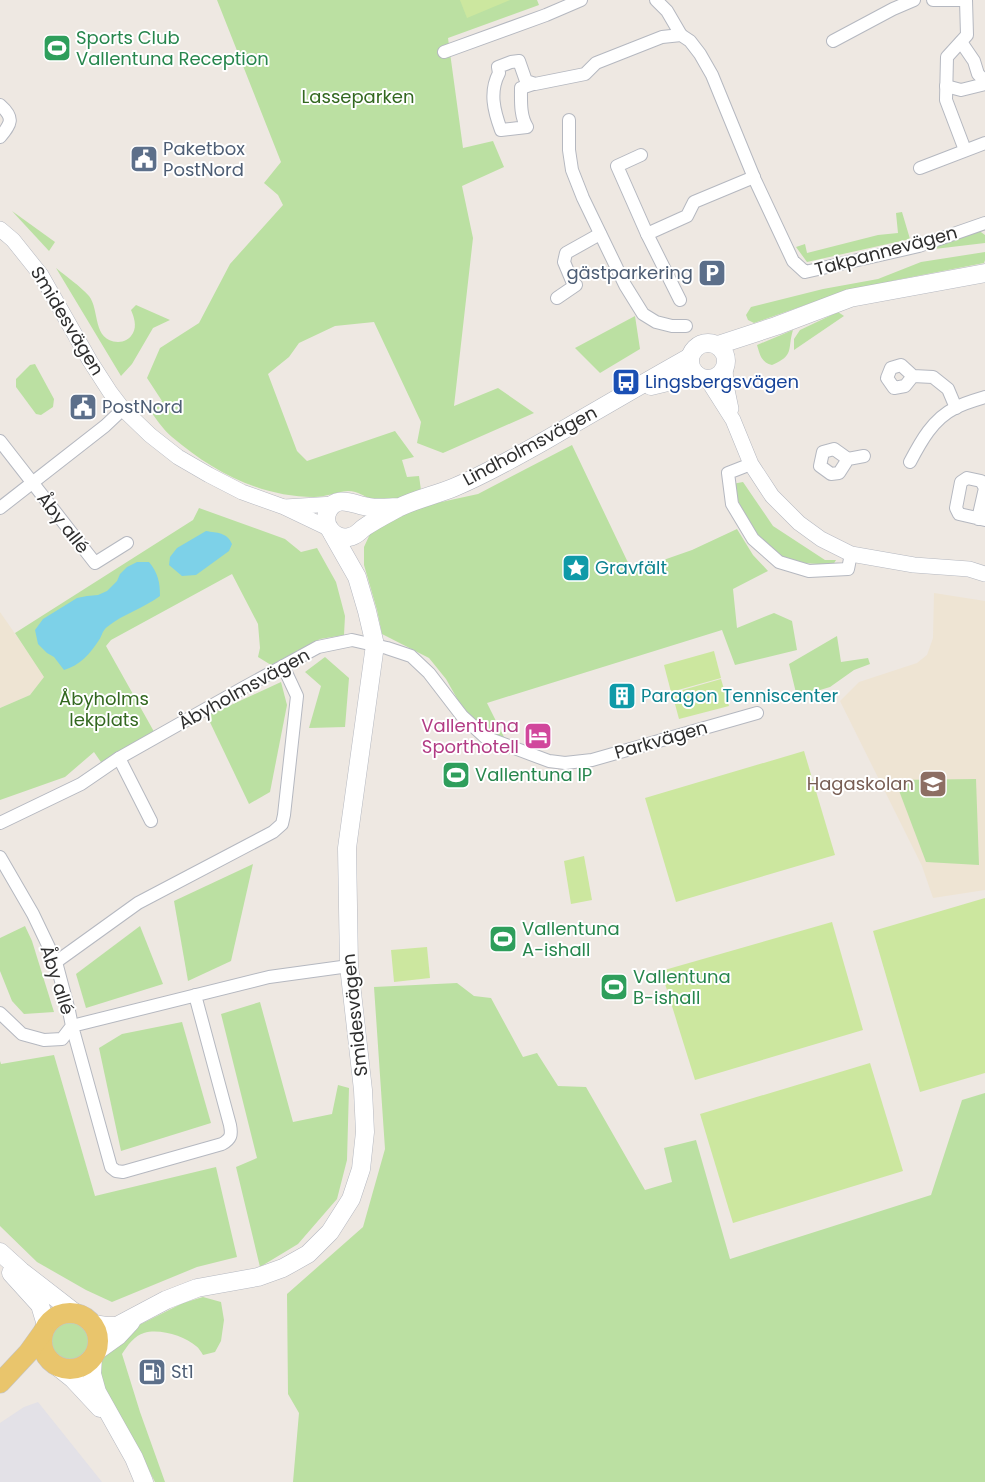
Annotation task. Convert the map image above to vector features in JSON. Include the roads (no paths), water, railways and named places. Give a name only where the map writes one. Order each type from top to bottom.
[{"type":"main road","name":"Lindholmsvägen","points":[[631,391],[702,377],[717,376],[723,357],[776,326],[850,298],[985,274]]},
{"type":"main road","name":"Lindholmsvägen","points":[[361,531],[400,507],[489,472],[690,357],[695,348],[703,343],[713,343],[723,357]]},
{"type":"main road","points":[[690,357],[691,367],[702,377]]},
{"type":"main road","points":[[340,501],[356,504],[364,514],[357,577],[330,530],[326,519],[328,511],[334,504],[340,501]]},
{"type":"main road","name":"Lindholmsvägen","points":[[356,504],[369,507],[400,507]]},
{"type":"main road","points":[[330,530],[344,538],[351,537],[361,531]]},
{"type":"main road","name":"Smidesvägen","points":[[93,1324],[117,1326],[166,1300],[196,1288],[258,1277],[282,1268],[308,1254],[330,1232],[351,1199],[361,1169],[365,1132],[363,1090],[349,966],[347,848],[375,645],[357,577]]},
{"type":"main road","points":[[0,1252],[21,1271],[74,1312],[83,1315],[93,1324],[99,1341],[92,1374],[97,1392],[134,1458],[144,1482]]},
{"type":"main road","points":[[0,1262],[40,1305],[44,1329],[43,1349],[54,1363],[92,1399],[116,1427]]},
{"type":"main road","points":[[0,1384],[28,1353],[44,1329],[59,1314],[74,1312]]},
{"type":"main road","name":"Smidesvägen","points":[[95,1354],[118,1336],[135,1318]]},
{"type":"main road","points":[[0,1384],[34,1364],[54,1363],[70,1369],[78,1368],[86,1364],[95,1354]]},
{"type":"street","name":"Takpannevägen","points":[[656,0],[667,11],[681,35],[690,41],[700,54],[712,75],[754,177],[793,261],[805,272],[919,246],[985,223]]},
{"type":"street","points":[[833,41],[914,0]]},
{"type":"street","points":[[933,0],[966,0],[967,36],[947,57],[946,86],[946,100],[965,150]]},
{"type":"street","points":[[444,52],[546,15],[578,1]]},
{"type":"street","points":[[533,84],[526,81],[519,61],[498,67],[499,74],[495,82],[493,103],[501,130],[527,127],[522,113],[521,88],[585,74],[596,62],[662,37],[681,35]]},
{"type":"street","points":[[946,86],[960,90],[985,82],[978,74],[974,61],[962,42]]},
{"type":"street","points":[[0,105],[6,110],[10,118],[10,124],[0,137]]},
{"type":"street","points":[[568,120],[572,170],[582,198],[616,268],[643,314],[656,322],[672,326],[686,326]]},
{"type":"street","points":[[920,168],[985,143]]},
{"type":"street","points":[[641,155],[617,166],[647,234],[680,300]]},
{"type":"street","points":[[647,234],[687,216],[694,202],[754,177]]},
{"type":"street","name":"Smidesvägen","points":[[0,229],[13,240],[42,274],[90,361],[110,392],[123,409],[150,435],[178,457],[242,492],[284,507],[330,530]]},
{"type":"street","points":[[557,298],[576,286],[564,262],[566,253],[600,234]]},
{"type":"street","points":[[723,357],[726,386],[733,420],[752,464],[772,496],[799,523],[821,539],[851,554],[914,564],[969,569],[985,574]]},
{"type":"street","points":[[913,376],[933,377],[948,389],[956,408]]},
{"type":"street","points":[[702,377],[733,420]]},
{"type":"street","points":[[910,462],[922,438],[944,415],[956,408],[985,397]]},
{"type":"street","name":"Åby allé","points":[[0,508],[105,426],[123,409]]},
{"type":"street","points":[[0,441],[31,483]]},
{"type":"street","points":[[848,459],[864,456]]},
{"type":"street","points":[[752,464],[728,473],[732,504],[753,538],[779,562],[809,571],[848,569],[851,554]]},
{"type":"street","name":"Åby allé","points":[[31,483],[65,523],[95,563],[126,543]]},
{"type":"street","name":"Smidesvägen","points":[[284,507],[334,504]]},
{"type":"street","name":"Åbyholmsvägen","points":[[0,823],[81,784],[119,758],[318,648],[352,640],[375,645]]},
{"type":"street","name":"Parkvägen","points":[[375,645],[411,656],[429,673],[480,739],[484,737],[549,761],[565,763],[592,760],[756,713]]},
{"type":"street","points":[[56,962],[138,903],[273,832],[282,824],[297,696],[283,666]]},
{"type":"street","points":[[119,758],[151,821]]},
{"type":"street","name":"Åby allé","points":[[0,857],[33,914],[56,962],[72,1026],[62,1039],[44,1040],[22,1034],[0,1013]]},
{"type":"street","points":[[195,995],[232,1134],[229,1140],[222,1144],[123,1172],[116,1171],[112,1167],[72,1026],[195,995],[269,977],[349,966]]},
{"type":"water","points":[[206,531],[227,537],[232,544],[229,551],[196,575],[182,576],[169,565],[170,557],[177,548]]},
{"type":"water","points":[[137,562],[149,562],[155,570],[160,586],[160,596],[107,627],[96,645],[80,662],[64,670],[54,657],[38,644],[35,630],[43,619],[77,598],[98,595],[107,591],[127,567]]},
{"type":"place","name":"Sports Club Vallentuna Reception","points":[[57,48]]},
{"type":"place","name":"Paketbox PostNord","points":[[144,159]]},
{"type":"place","name":"gästparkering","points":[[712,273]]},
{"type":"place","name":"Lingsbergsvägen","points":[[626,382]]},
{"type":"place","name":"PostNord","points":[[83,407]]},
{"type":"place","name":"Gravfält","points":[[576,568]]},
{"type":"place","name":"Paragon Tenniscenter","points":[[622,696]]},
{"type":"place","name":"Vallentuna Sporthotell","points":[[538,736]]},
{"type":"place","name":"Vallentuna IP","points":[[456,775]]},
{"type":"place","name":"Hagaskolan","points":[[933,784]]},
{"type":"place","name":"Vallentuna A-ishall","points":[[503,939]]},
{"type":"place","name":"Vallentuna B-ishall","points":[[614,987]]},
{"type":"place","name":"St1","points":[[152,1372]]},
{"type":"park label","name":"Lasseparken","points":[[358,97]]},
{"type":"park label","name":"Åbyholms lekplats","points":[[104,710]]}]
